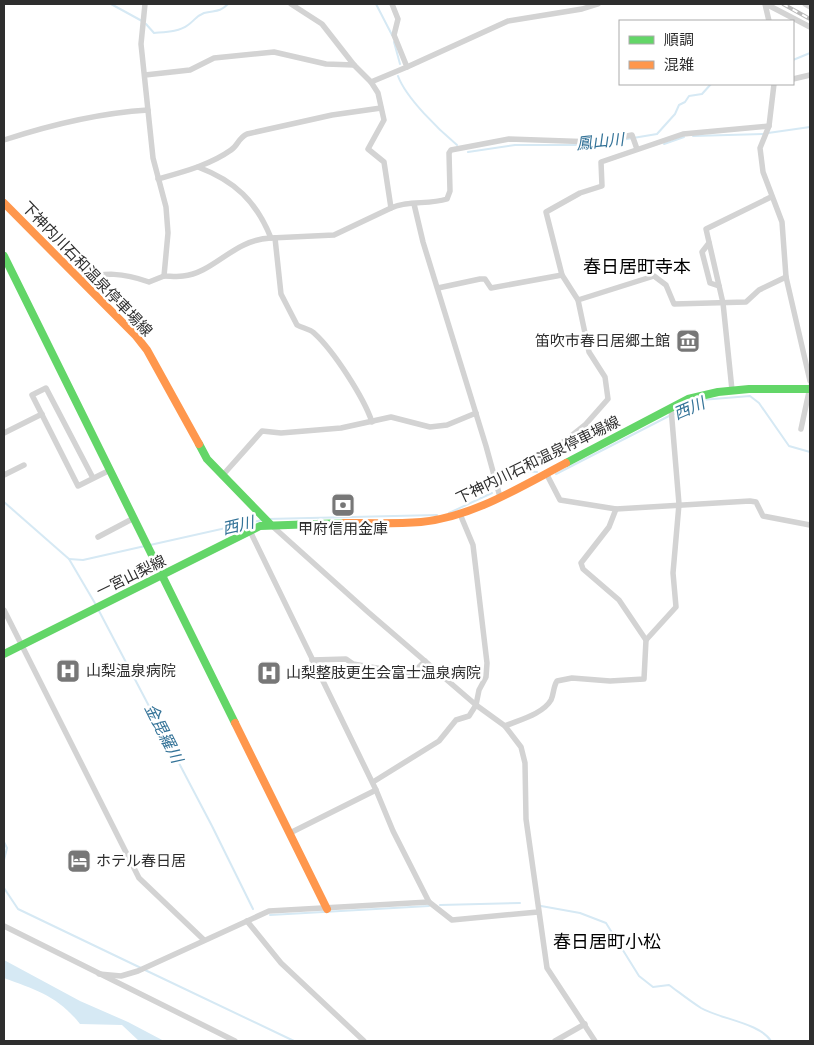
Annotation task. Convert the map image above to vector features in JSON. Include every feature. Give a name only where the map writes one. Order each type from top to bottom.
[{"type":"main road","name":"下神内川石和温泉停車場線","points":[[4,203],[136,336],[147,350],[206,459],[267,521],[421,522],[460,514],[500,497],[702,394],[732,390],[810,388]]},
{"type":"main road","points":[[4,256],[328,909]]},
{"type":"main road","name":"一宮山梨線","points":[[4,654],[267,521]]},
{"type":"street","points":[[145,4],[140,44],[145,74],[153,158],[166,207],[168,233],[164,276]]},
{"type":"street","points":[[291,4],[322,24],[378,93],[384,124],[368,149],[384,162],[391,208]]},
{"type":"street","points":[[392,4],[398,18],[394,35],[406,67]]},
{"type":"street","points":[[371,82],[508,21],[598,4]]},
{"type":"street","points":[[766,4],[769,20]]},
{"type":"street","points":[[766,4],[810,27]]},
{"type":"street","points":[[805,4],[810,7]]},
{"type":"street","points":[[145,74],[190,70],[214,58],[274,52],[326,64],[354,65]]},
{"type":"street","points":[[794,79],[810,75]]},
{"type":"street","points":[[774,85],[769,126],[760,148],[763,172],[782,222],[786,277],[810,381]]},
{"type":"street","points":[[158,179],[198,167],[233,149],[239,138],[247,134],[332,115],[382,108]]},
{"type":"street","points":[[4,140],[47,126],[148,110]]},
{"type":"street","points":[[494,480],[565,441],[585,425],[608,398],[605,377],[589,352],[578,300],[562,275],[546,212],[580,193],[602,186],[601,162],[636,147],[683,134],[738,131],[769,126]]},
{"type":"street","points":[[78,278],[107,273],[127,274],[148,282],[164,276],[184,276],[211,265],[225,254],[241,246],[262,238],[334,234],[398,205],[436,202],[446,199],[450,192],[449,153],[451,150],[509,138],[596,142],[633,136],[636,147]]},
{"type":"street","points":[[198,167],[217,174],[243,193],[262,214],[273,238],[281,294],[297,325],[313,332],[322,343],[362,396],[372,422]]},
{"type":"street","points":[[732,390],[723,303],[706,228],[771,197]]},
{"type":"street","points":[[414,204],[500,497]]},
{"type":"street","points":[[438,288],[485,279],[491,288],[562,275]]},
{"type":"street","points":[[578,300],[654,276],[666,285],[674,304],[746,302],[759,290],[786,277]]},
{"type":"street","points":[[93,478],[46,388],[32,395],[78,486],[110,470]]},
{"type":"street","points":[[801,429],[810,388]]},
{"type":"street","points":[[646,640],[676,607],[673,573],[679,504],[671,409]]},
{"type":"street","points":[[222,476],[262,431],[273,433],[301,432],[341,428],[391,417],[430,427],[447,425],[476,413]]},
{"type":"street","points":[[4,424],[6,432],[42,414]]},
{"type":"street","points":[[4,475],[24,465]]},
{"type":"street","points":[[546,474],[560,500],[616,508],[750,500],[756,502],[762,516],[810,525]]},
{"type":"street","points":[[505,726],[546,707],[552,698],[553,687],[557,681],[572,678],[610,681],[644,679],[646,640],[618,600],[583,569],[581,562],[609,527],[616,508]]},
{"type":"street","points":[[372,782],[439,741],[456,720],[469,716],[476,705],[479,690],[486,677],[487,663],[473,545],[460,514]]},
{"type":"street","points":[[98,537],[134,518]]},
{"type":"street","points":[[267,521],[476,705],[505,726],[521,747],[525,763],[526,819],[547,968],[595,1041]]},
{"type":"street","points":[[250,531],[376,790],[393,831],[429,902],[452,920],[538,912]]},
{"type":"street","points":[[4,610],[139,878],[204,940]]},
{"type":"street","points":[[312,660],[346,658],[354,664],[412,674],[425,661]]},
{"type":"street","points":[[290,833],[376,790]]},
{"type":"street","points":[[99,974],[121,976],[138,971],[269,911],[429,902]]},
{"type":"street","points":[[247,921],[281,963],[364,1041]]},
{"type":"street","points":[[4,926],[235,1041]]},
{"type":"street","points":[[555,1041],[585,1024]]},
{"type":"water","points":[[4,960],[80,1001],[128,1022],[164,1041],[139,1041],[122,1025],[80,1024],[72,1014],[55,1000],[36,990],[4,978]]},
{"type":"waterway","name":"鳳山川","points":[[111,4],[142,21]]},
{"type":"waterway","name":"鳳山川","points":[[146,24],[154,33],[176,30],[184,27],[201,14],[219,10],[228,4]]},
{"type":"waterway","name":"鳳山川","points":[[376,4],[392,35]]},
{"type":"waterway","name":"鳳山川","points":[[394,42],[400,64]]},
{"type":"waterway","name":"鳳山川","points":[[794,60],[810,53]]},
{"type":"waterway","name":"鳳山川","points":[[398,76],[415,104],[457,145]]},
{"type":"waterway","name":"鳳山川","points":[[597,144],[657,134],[675,114],[679,105],[685,102],[689,96],[702,94],[710,85]]},
{"type":"waterway","name":"鳳山川","points":[[768,133],[810,127]]},
{"type":"waterway","name":"鳳山川","points":[[693,136],[763,134]]},
{"type":"waterway","name":"鳳山川","points":[[664,144],[684,137]]},
{"type":"waterway","name":"鳳山川","points":[[468,152],[515,145],[592,145]]},
{"type":"waterway","name":"西川","points":[[674,414],[701,400],[750,396],[759,403],[789,446],[810,452]]},
{"type":"waterway","name":"西川","points":[[556,474],[669,416]]},
{"type":"waterway","name":"西川","points":[[499,484],[527,471],[537,472]]},
{"type":"waterway","name":"西川","points":[[449,513],[492,493]]},
{"type":"waterway","name":"西川","points":[[4,502],[69,559],[96,605]]},
{"type":"waterway","name":"西川","points":[[267,519],[437,515]]},
{"type":"waterway","name":"西川","points":[[150,545],[262,520]]},
{"type":"waterway","name":"西川","points":[[69,559],[83,560],[145,546]]},
{"type":"waterway","name":"金毘羅川","points":[[98,609],[212,826],[253,909]]},
{"type":"waterway","points":[[4,842],[7,848],[4,860]]},
{"type":"waterway","points":[[4,888],[18,909],[141,968]]},
{"type":"waterway","name":"金毘羅川","points":[[440,905],[520,903]]},
{"type":"waterway","name":"金毘羅川","points":[[270,915],[429,906]]},
{"type":"waterway","name":"金毘羅川","points":[[541,906],[580,913],[606,923],[639,976],[653,987],[669,985],[701,1008],[758,1030],[771,1041]]},
{"type":"waterway","points":[[145,970],[294,1041]]},
{"type":"railway","points":[[783,4],[810,19]]},
{"type":"traffic: fast","points":[[4,256],[235,723]]},
{"type":"traffic: fast","points":[[566,463],[688,399],[718,392],[749,389],[810,389]]},
{"type":"traffic: fast","points":[[199,444],[207,459],[270,524]]},
{"type":"traffic: fast","points":[[4,654],[260,526],[344,523]]},
{"type":"traffic: slow","points":[[4,203],[136,336],[147,350],[199,444]]},
{"type":"traffic: slow","points":[[344,523],[421,522],[459,514],[496,500],[566,463]]},
{"type":"traffic: slow","points":[[235,723],[327,909]]},
{"type":"place","name":"笛吹市春日居郷土館","points":[[688,341]]},
{"type":"place","name":"甲府信用金庫","points":[[343,505]]},
{"type":"place","name":"山梨温泉病院","points":[[68,671]]},
{"type":"place","name":"山梨整肢更生会富士温泉病院","points":[[269,673]]},
{"type":"place","name":"ホテル春日居","points":[[79,861]]},
{"type":"district","name":"春日居町寺本","points":[[637,267]]},
{"type":"district","name":"春日居町小松","points":[[607,942]]}]
